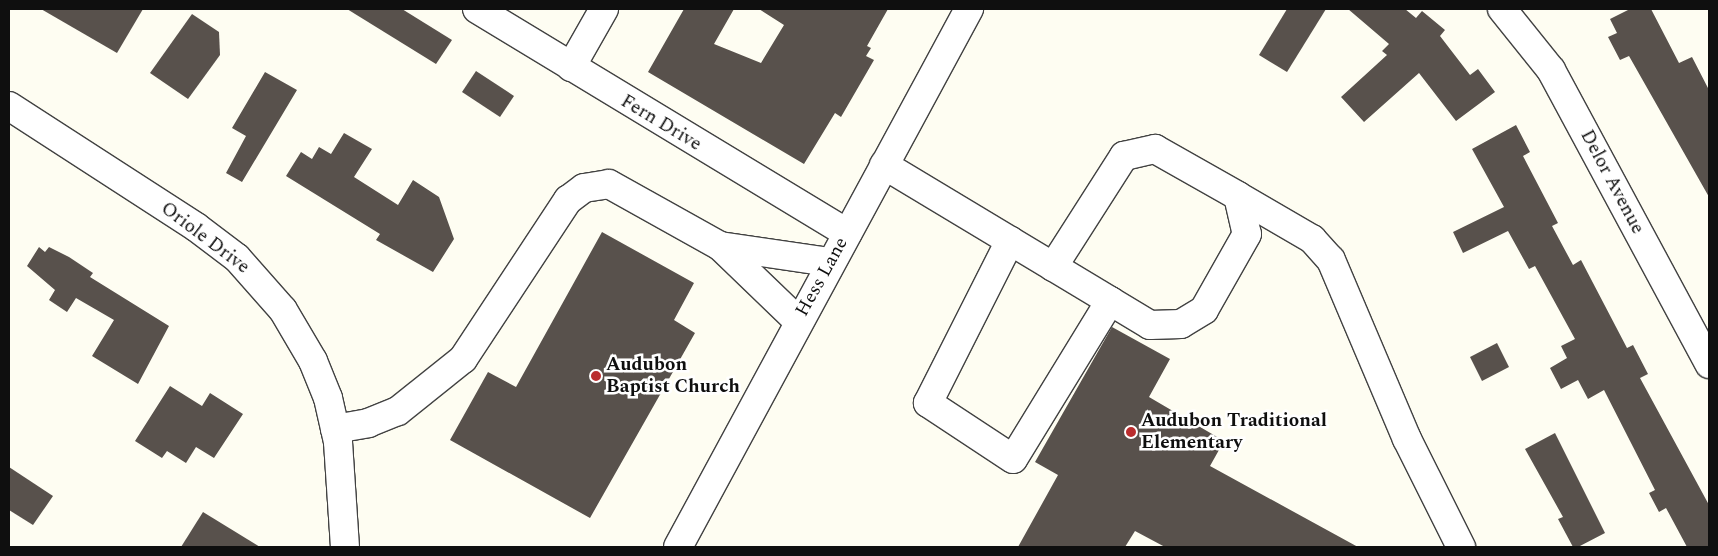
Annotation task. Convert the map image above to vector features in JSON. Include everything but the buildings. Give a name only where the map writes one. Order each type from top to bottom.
[{"type":"street","name":"Fern Drive","points":[[477,9],[847,233]]},
{"type":"street","points":[[571,67],[604,9]]},
{"type":"street","name":"Hess Lane","points":[[678,547],[798,321],[969,9]]},
{"type":"street","name":"Delor Avenue","points":[[1502,9],[1555,78],[1709,364]]},
{"type":"street","name":"Oriole Drive","points":[[9,106],[237,258],[283,310],[313,361],[335,428],[345,547]]},
{"type":"street","points":[[1053,267],[1124,156],[1155,148],[1312,239],[1331,260],[1407,439],[1461,547]]},
{"type":"street","points":[[884,165],[1150,326],[1181,324],[1204,310],[1247,234],[1238,196]]},
{"type":"street","points":[[335,428],[368,424],[398,411],[463,359],[568,200],[584,188],[609,184],[720,246],[798,321]]},
{"type":"street","points":[[1010,242],[928,403],[1013,459],[1110,301]]},
{"type":"street","points":[[720,246],[830,262]]},
{"type":"place","name":"Audubon Baptist Church","points":[[596,376]]},
{"type":"place","name":"Audubon Traditional Elementary","points":[[1131,432]]}]
